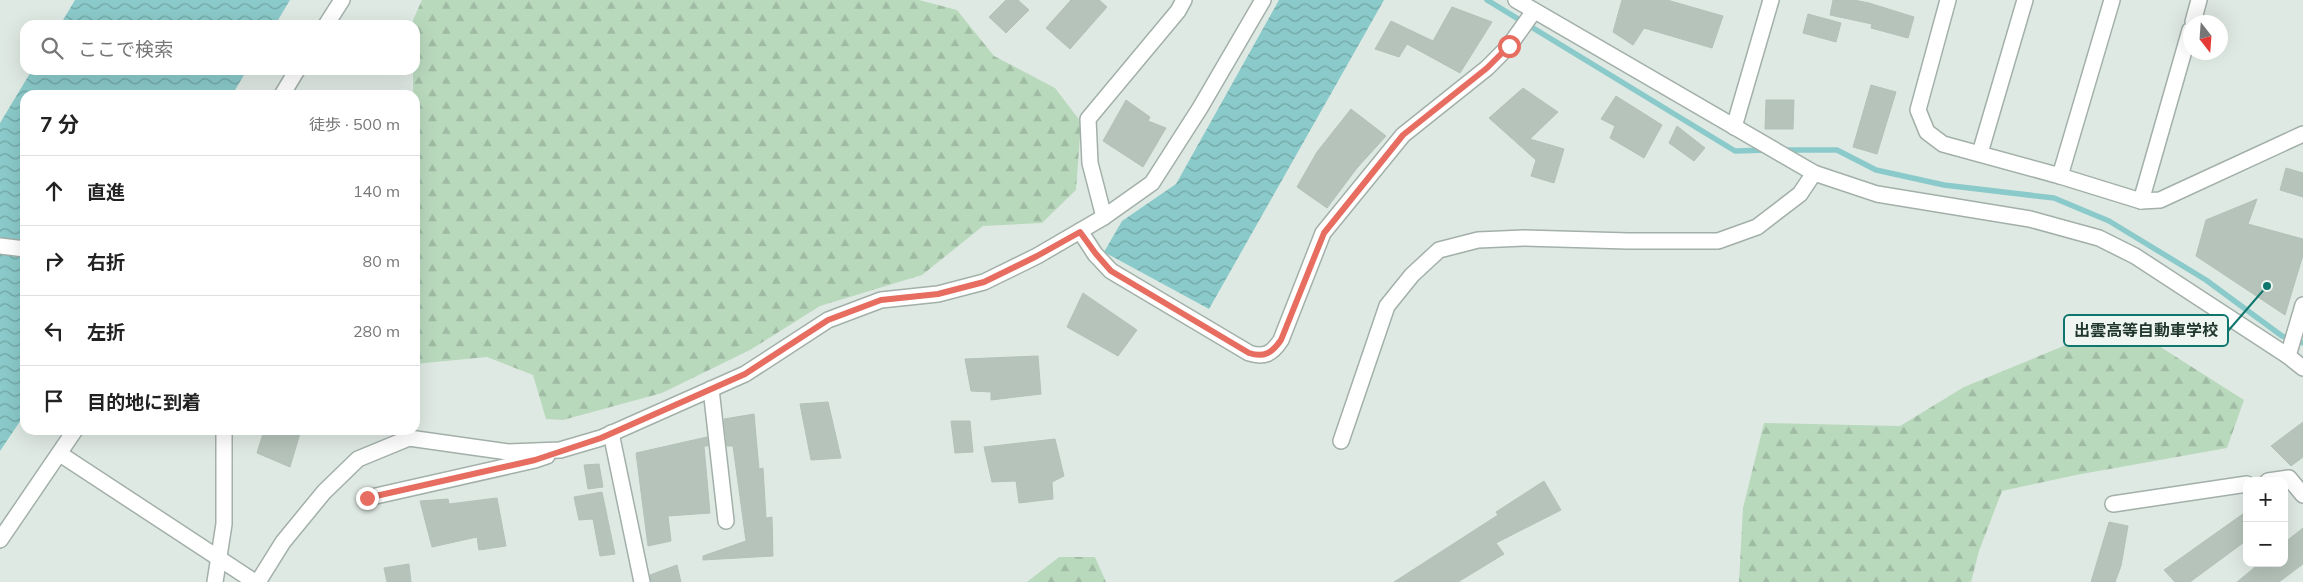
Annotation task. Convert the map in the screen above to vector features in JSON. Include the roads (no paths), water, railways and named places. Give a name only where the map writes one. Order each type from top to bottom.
[{"type":"street","points":[[329,20],[342,0]]},
{"type":"street","points":[[1104,217],[1090,162],[1088,119],[1178,11],[1184,0]]},
{"type":"street","points":[[367,498],[535,460],[611,434],[745,374],[828,320],[881,300],[938,294],[984,282],[1037,256],[1104,217],[1152,183],[1200,108],[1263,0]]},
{"type":"street","points":[[1516,0],[1814,174],[1877,194],[2030,219],[2099,238],[2136,256],[2288,356],[2303,368]]},
{"type":"street","points":[[1734,127],[1771,0]]},
{"type":"street","points":[[1948,0],[1918,110],[1927,132],[1943,144],[2060,176],[2141,201],[2160,200],[2303,134]]},
{"type":"street","points":[[1980,153],[2025,0]]},
{"type":"street","points":[[2060,176],[2112,0]]},
{"type":"street","points":[[2195,15],[2199,0]]},
{"type":"street","points":[[1080,232],[1111,271],[1249,353],[1258,356],[1266,355],[1274,351],[1281,340],[1324,233],[1403,135],[1487,68],[1509,46],[1534,11]]},
{"type":"street","points":[[2141,201],[2183,54]]},
{"type":"street","points":[[285,90],[294,75]]},
{"type":"street","points":[[1341,441],[1387,306],[1412,275],[1439,250],[1478,240],[1524,238],[1718,241],[1757,227],[1800,194],[1814,174]]},
{"type":"street","points":[[0,246],[20,249]]},
{"type":"street","points":[[2288,356],[2303,305]]},
{"type":"street","points":[[710,389],[726,521]]},
{"type":"street","points":[[611,434],[642,582]]},
{"type":"street","points":[[0,540],[72,435]]},
{"type":"street","points":[[215,582],[224,524],[224,435]]},
{"type":"street","points":[[60,454],[219,560],[257,582],[283,542],[324,492],[358,459],[409,438],[508,452],[560,450]]},
{"type":"street","points":[[2288,478],[2303,495]]},
{"type":"street","points":[[2113,504],[2243,485]]},
{"type":"water","points":[[75,0],[290,0],[278,20],[63,20]]},
{"type":"water","points":[[1279,0],[1384,0],[1209,309],[1104,252],[1122,221],[1176,184]]},
{"type":"water","points":[[29,75],[244,75],[235,90],[20,90],[20,421],[0,451],[0,123]]},
{"type":"waterway","points":[[1487,0],[1735,151],[1767,150]]},
{"type":"waterway","points":[[1781,150],[1837,150],[1876,170],[1944,185],[2054,198],[2109,221],[2206,280],[2282,336],[2303,343]]},
{"type":"place","name":"出雲高等自動車学校","points":[[2267,286]]}]
